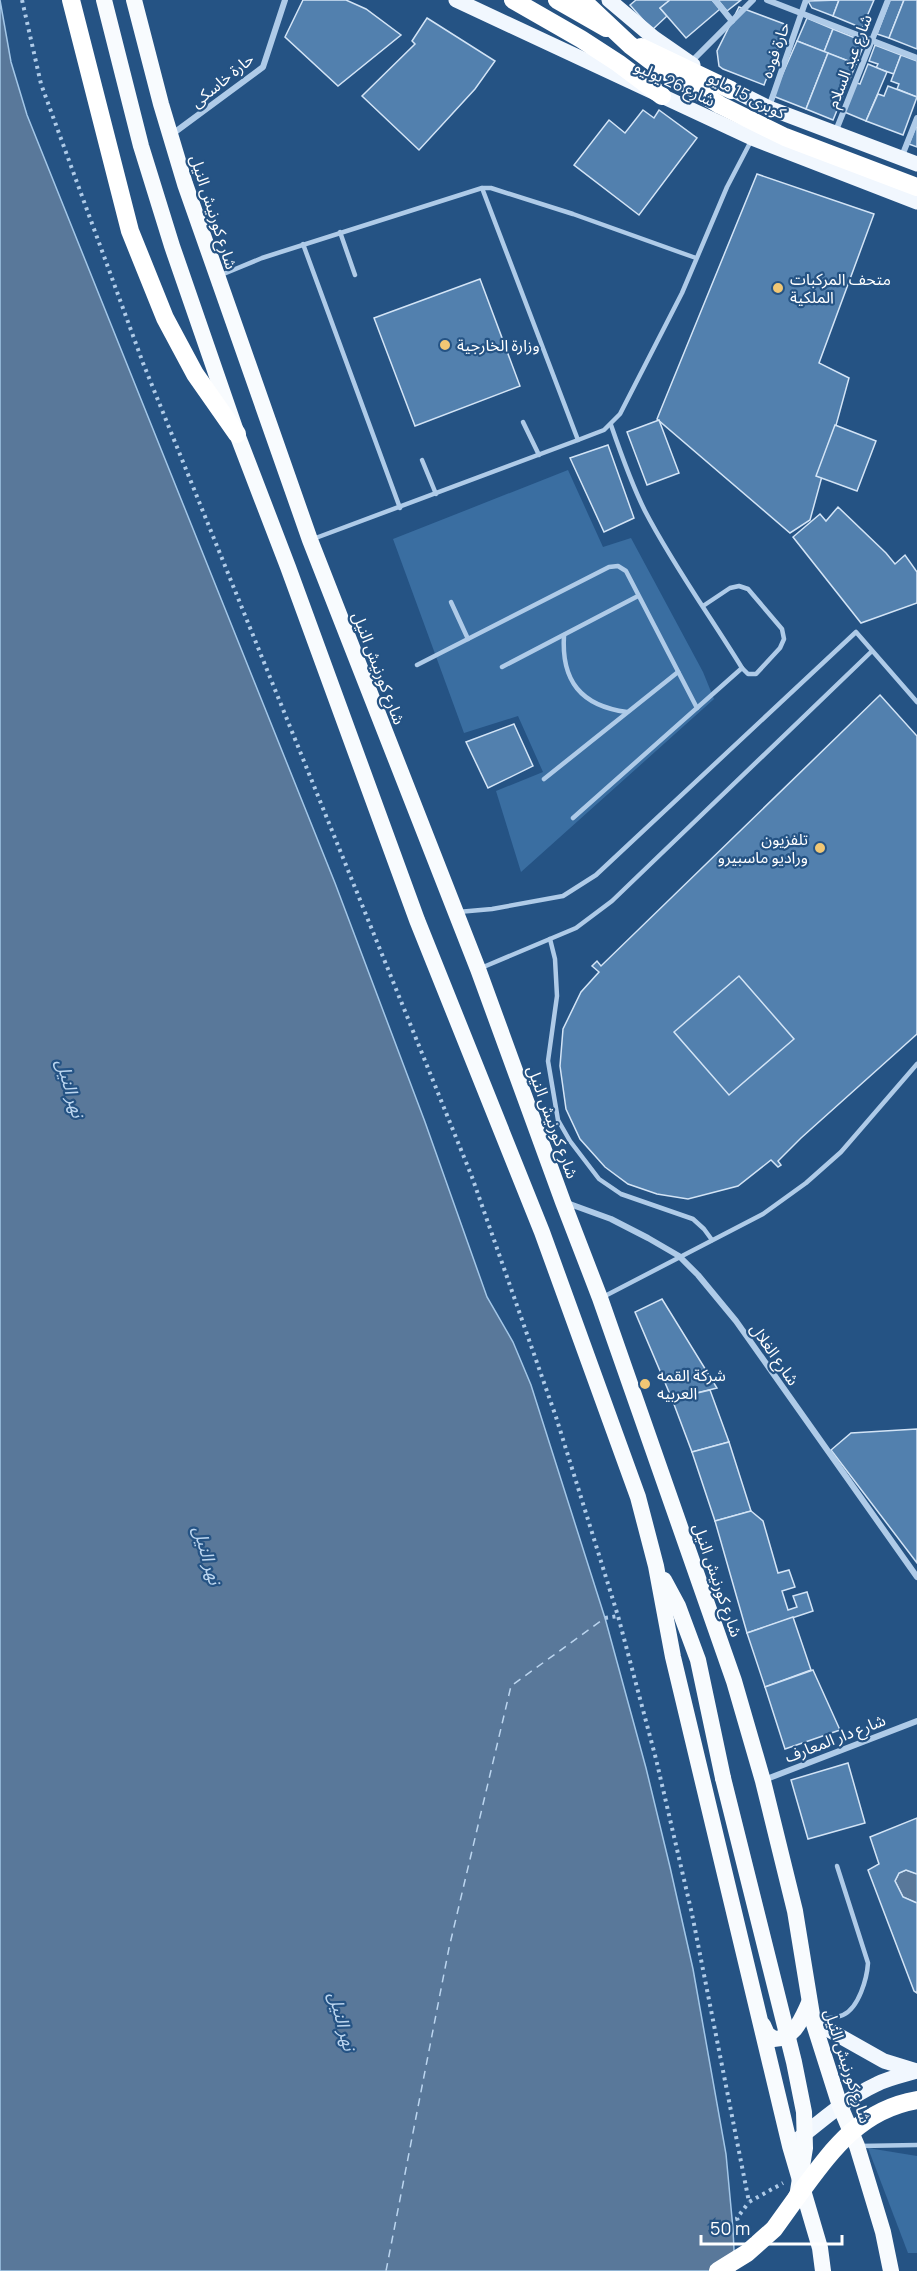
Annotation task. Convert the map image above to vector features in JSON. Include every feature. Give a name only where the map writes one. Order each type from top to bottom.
[{"type":"highway","points":[[71,0],[130,231],[165,318],[195,374],[237,434]]},
{"type":"highway","points":[[104,0],[141,146],[172,246],[237,434],[417,920],[542,1232],[638,1497],[656,1566],[673,1657],[790,2146],[819,2248],[823,2271]]},
{"type":"highway","name":"شارع كورنيش النيل","points":[[134,0],[161,105],[216,278],[310,540],[478,969],[562,1202],[600,1298],[734,1682],[763,1781],[795,1911],[813,2021],[840,2106],[857,2146],[883,2232],[891,2271]]},
{"type":"highway","points":[[513,0],[581,39],[662,96]]},
{"type":"highway","points":[[557,0],[654,54],[731,90]]},
{"type":"highway","name":"كوبرى 15 مايو","points":[[582,0],[630,45],[720,105],[784,136],[917,187]]},
{"type":"highway","points":[[656,1566],[678,1606],[698,1660],[723,1779],[794,2062],[804,2112],[805,2148],[796,2197]]},
{"type":"highway","points":[[761,2021],[767,2034],[774,2039],[786,2037],[796,2027],[809,2003]]},
{"type":"highway","points":[[718,2271],[747,2253],[774,2229],[832,2150],[849,2132],[874,2115],[917,2100]]},
{"type":"main road","name":"شارع 26 يوليو","points":[[456,0],[752,138],[917,202]]},
{"type":"main road","name":"شارع 26 يوليو","points":[[617,2],[654,38],[731,90],[769,108],[917,164]]},
{"type":"main road","points":[[813,2021],[884,2061],[917,2071]]},
{"type":"main road","points":[[790,2146],[840,2106],[879,2083],[917,2071]]},
{"type":"street","name":"حارة خاسكى","points":[[171,135],[263,66],[285,0]]},
{"type":"street","points":[[715,0],[732,21]]},
{"type":"street","points":[[689,63],[753,0]]},
{"type":"street","points":[[767,0],[917,58]]},
{"type":"street","name":"حارة فوده","points":[[769,108],[806,0]]},
{"type":"street","name":"شارع عبد السلام","points":[[835,133],[888,0]]},
{"type":"street","points":[[901,158],[917,118]]},
{"type":"street","name":"شارع الغلال","points":[[562,1202],[611,1220],[679,1256],[736,1321],[917,1577]]},
{"type":"street","name":"شارع دار المعارف","points":[[763,1781],[917,1721]]},
{"type":"lane","points":[[310,540],[578,440],[611,425],[620,414],[640,377],[682,293],[727,187],[752,138]]},
{"type":"lane","points":[[216,278],[262,258],[303,244],[482,188],[491,188],[553,207],[696,258]]},
{"type":"lane","points":[[482,188],[578,440]]},
{"type":"lane","points":[[340,232],[355,275]]},
{"type":"lane","points":[[303,244],[400,508]]},
{"type":"lane","points":[[523,422],[538,455]]},
{"type":"lane","points":[[611,425],[644,509],[703,606],[742,668],[748,674],[756,674],[780,648],[784,639],[782,629],[748,590],[740,586],[730,588],[703,606]]},
{"type":"lane","points":[[422,460],[436,494]]},
{"type":"lane","points":[[417,665],[614,565],[626,571],[697,708]]},
{"type":"lane","points":[[502,667],[638,596]]},
{"type":"lane","points":[[451,602],[468,639]]},
{"type":"lane","points":[[456,912],[492,909],[563,896],[596,875],[856,632],[917,702]]},
{"type":"lane","points":[[564,635],[563,655],[568,675],[577,689],[590,701],[608,709],[628,712]]},
{"type":"lane","points":[[478,969],[576,927],[612,901],[872,651]]},
{"type":"lane","points":[[573,818],[742,668]]},
{"type":"lane","points":[[544,779],[678,672]]},
{"type":"lane","points":[[550,939],[555,959],[557,996],[548,1061],[558,1120],[570,1141],[599,1179],[621,1194],[693,1220],[704,1228],[712,1240]]},
{"type":"lane","points":[[600,1298],[763,1214],[806,1183],[841,1152],[917,1064]]},
{"type":"lane","points":[[813,2021],[843,2014],[852,2008],[867,1975],[868,1963],[837,1866]]},
{"type":"lane","points":[[857,2146],[917,2145]]},
{"type":"path","points":[[22,0],[41,84],[142,363],[472,1177],[556,1417],[618,1616],[656,1759],[692,1914],[749,2202]]},
{"type":"path","points":[[605,1618],[618,1616]]},
{"type":"path","points":[[737,2218],[749,2202],[798,2176]]},
{"type":"shaded area","points":[[568,470],[603,547],[631,538],[703,672],[714,699],[521,872],[496,791],[543,772],[518,716],[464,733],[393,539]]},
{"type":"shaded area","points":[[868,2148],[917,2156],[917,2253],[908,2253]]},
{"type":"water","name":"نهر النيل","points":[[0,0],[11,62],[27,115],[335,883],[425,1122],[487,1297],[513,1342],[531,1385],[605,1618],[670,1867],[693,1969],[726,2154],[735,2271],[0,2271]]},
{"type":"water","points":[[906,1870],[917,1874],[917,1903],[903,1897],[895,1881],[899,1873]]},
{"type":"building","points":[[303,0],[346,0],[366,9],[401,35],[338,86],[285,37]]},
{"type":"building","points":[[636,0],[670,0],[660,8],[667,16],[652,30],[630,5]]},
{"type":"building","points":[[670,0],[712,0],[720,9],[686,38],[660,8]]},
{"type":"building","points":[[718,0],[741,0],[727,11]]},
{"type":"building","points":[[839,0],[833,16],[812,8],[808,1]]},
{"type":"building","points":[[839,0],[874,0],[862,28],[833,16]]},
{"type":"building","points":[[890,0],[904,0],[889,38],[877,34]]},
{"type":"building","points":[[904,0],[917,0],[917,49],[889,38]]},
{"type":"building","points":[[739,7],[787,25],[764,85],[719,66],[717,51]]},
{"type":"building","points":[[427,18],[495,61],[475,89],[419,150],[362,96],[415,44],[412,41]]},
{"type":"building","points":[[807,18],[833,29],[824,52],[797,41]]},
{"type":"building","points":[[833,29],[865,42],[856,64],[824,52]]},
{"type":"building","points":[[797,41],[828,53],[806,109],[773,96]]},
{"type":"building","points":[[875,45],[901,55],[894,74],[876,68],[878,64],[869,61]]},
{"type":"building","points":[[828,53],[856,64],[833,120],[806,109]]},
{"type":"building","points":[[901,55],[917,61],[917,97],[897,89],[899,84],[891,81]]},
{"type":"building","points":[[868,64],[887,72],[866,121],[842,111],[854,82],[860,84]]},
{"type":"building","points":[[888,86],[917,97],[903,135],[866,121],[878,94],[884,96]]},
{"type":"building","points":[[643,110],[654,118],[659,110],[697,138],[639,215],[574,165],[609,120],[625,133]]},
{"type":"building","points":[[917,124],[917,147],[909,144]]},
{"type":"building","name":"متحف المركبات الملكية","points":[[757,174],[874,214],[819,363],[849,378],[810,520],[790,533],[657,419]]},
{"type":"building","name":"وزارة الخارجية","points":[[480,279],[520,386],[415,426],[374,318]]},
{"type":"building","points":[[659,420],[679,473],[647,485],[627,432]]},
{"type":"building","points":[[835,425],[876,441],[857,491],[816,476]]},
{"type":"building","points":[[608,445],[634,518],[604,532],[570,458]]},
{"type":"building","points":[[838,507],[895,564],[905,555],[917,572],[917,603],[861,623],[793,537],[820,514],[826,521]]},
{"type":"building","name":"تلفزيون وراديو ماسبيرو","points":[[880,695],[917,736],[917,1034],[801,1138],[778,1161],[781,1165],[778,1167],[771,1160],[738,1186],[688,1199],[657,1194],[628,1184],[605,1167],[580,1139],[566,1109],[560,1066],[563,1029],[581,992],[599,972],[592,966],[597,961],[601,966]]},
{"type":"building","points":[[514,724],[533,766],[488,788],[466,742]]},
{"type":"building","points":[[739,976],[794,1039],[729,1095],[674,1032]]},
{"type":"building","points":[[662,1299],[717,1388],[672,1399],[635,1312]]},
{"type":"building","points":[[710,1390],[729,1442],[692,1452],[672,1399]]},
{"type":"building","points":[[917,1429],[917,1563],[831,1450],[851,1433]]},
{"type":"building","points":[[729,1442],[751,1511],[715,1521],[692,1452]]},
{"type":"building","points":[[751,1511],[763,1521],[778,1573],[789,1570],[795,1587],[782,1591],[788,1610],[797,1607],[793,1596],[807,1592],[813,1611],[747,1633],[715,1521]]},
{"type":"building","points":[[793,1617],[811,1670],[765,1687],[747,1633]]},
{"type":"building","points":[[813,1670],[840,1730],[785,1749],[765,1687]]},
{"type":"building","points":[[848,1763],[865,1823],[808,1839],[791,1780]]},
{"type":"building","points":[[917,1818],[917,1874],[906,1870],[899,1873],[895,1881],[903,1897],[917,1903],[917,1993],[914,1991],[868,1870],[879,1864],[870,1837]]},
{"type":"ferry route","points":[[386,2271],[449,1948],[511,1686],[605,1618]]},
{"type":"place","name":"متحف المركبات الملكية","points":[[778,288]]},
{"type":"place","name":"وزارة الخارجية","points":[[445,345]]},
{"type":"place","name":"تلفزيون وراديو ماسبيرو","points":[[820,848]]},
{"type":"place","name":"شركة القمه العربيه","points":[[645,1384]]}]
